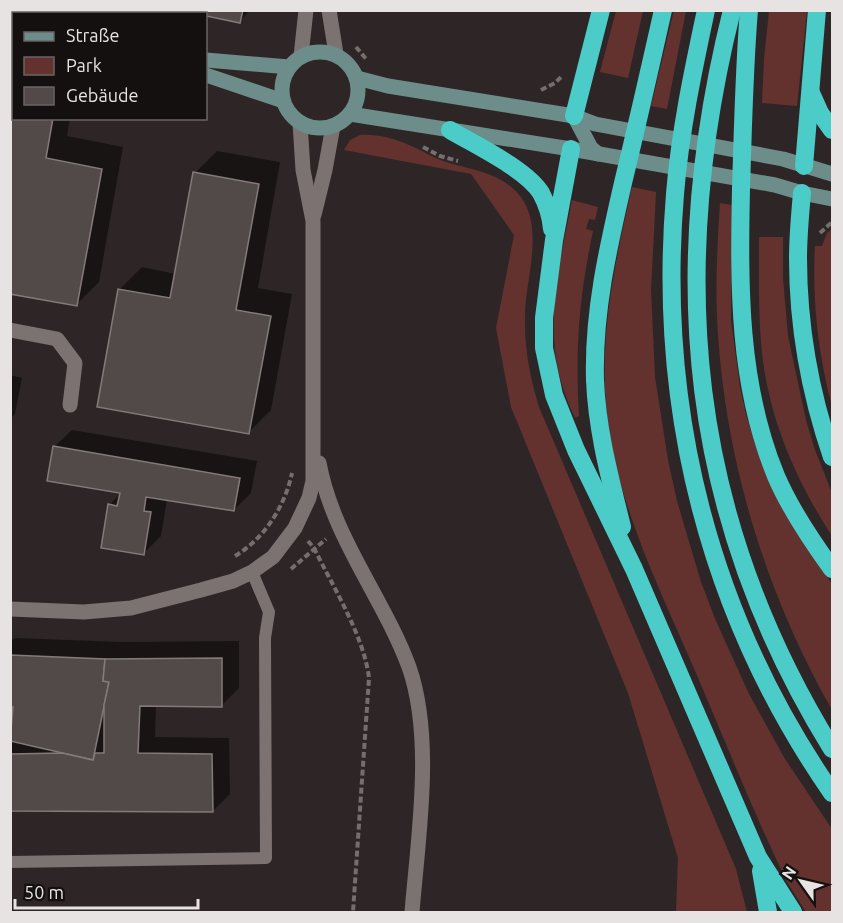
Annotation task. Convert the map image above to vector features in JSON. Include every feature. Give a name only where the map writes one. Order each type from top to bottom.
[{"type":"highway","points":[[574,116],[601,10]]},
{"type":"highway","points":[[634,569],[603,455],[597,403],[595,353],[599,298],[606,260],[663,10]]},
{"type":"highway","points":[[706,10],[686,108],[675,194],[672,331],[683,428],[690,470],[704,524],[734,614],[778,706],[832,793]]},
{"type":"highway","points":[[732,10],[710,115],[700,208],[696,300],[703,393],[721,489],[746,573],[777,648],[832,749]]},
{"type":"highway","points":[[749,10],[741,220],[741,319],[745,362],[758,423],[776,477],[804,530],[832,569]]},
{"type":"highway","points":[[804,166],[817,10]]},
{"type":"highway","points":[[810,89],[820,113],[832,130]]},
{"type":"highway","points":[[450,129],[510,165],[537,187],[546,204],[554,240]]},
{"type":"highway","points":[[571,149],[554,240],[544,318],[544,348],[548,371],[576,450],[634,569],[758,857],[793,912]]},
{"type":"highway","points":[[802,193],[798,257],[800,308],[805,351],[814,394],[832,457]]},
{"type":"highway","points":[[758,857],[768,912]]},
{"type":"main road","points":[[318,51],[336,54],[345,60],[357,78],[358,97],[350,114],[333,126],[313,128],[300,123],[287,110],[283,101],[282,84],[289,68],[301,56],[318,51]]},
{"type":"main road","points":[[207,60],[289,68]]},
{"type":"main road","points":[[207,75],[283,101]]},
{"type":"main road","points":[[357,78],[388,86],[574,116],[604,126],[777,158],[832,174]]},
{"type":"main road","points":[[350,114],[598,153],[775,185],[832,199]]},
{"type":"main road","points":[[574,116],[591,148],[598,153]]},
{"type":"main road","points":[[571,149],[574,140],[604,126]]},
{"type":"main road","points":[[802,193],[804,166]]},
{"type":"street","points":[[301,56],[306,10]]},
{"type":"street","points":[[329,10],[336,54]]},
{"type":"street","points":[[10,609],[84,612],[131,608],[201,590],[252,572],[268,561],[283,546],[296,528],[309,498],[313,481],[314,437],[313,221],[303,170],[300,123]]},
{"type":"street","points":[[313,221],[333,126]]},
{"type":"street","points":[[10,330],[57,339],[75,363],[70,405]]},
{"type":"street","points":[[314,437],[322,479],[330,505],[345,541],[406,660],[419,708],[423,767],[412,912]]},
{"type":"lane","points":[[10,862],[266,858],[265,638],[269,612],[252,572]]},
{"type":"path","points":[[350,40],[369,62]]},
{"type":"path","points":[[538,91],[555,83],[563,74],[583,79]]},
{"type":"path","points":[[415,143],[440,156],[465,162]]},
{"type":"path","points":[[227,561],[250,546],[266,530],[284,498],[293,469]]},
{"type":"path","points":[[314,548],[359,639],[368,665],[353,912]]},
{"type":"green space","points":[[674,10],[686,11],[667,109],[651,106]]},
{"type":"green space","points":[[616,11],[643,11],[628,78],[600,72]]},
{"type":"green space","points":[[769,11],[807,11],[797,106],[762,103]]},
{"type":"green space","points":[[360,135],[397,140],[441,160],[487,174],[510,186],[522,199],[529,214],[532,230],[531,265],[525,316],[530,373],[539,407],[736,869],[747,912],[676,912],[678,858],[628,693],[511,407],[496,328],[514,235],[471,174],[344,150],[350,140]]},
{"type":"green space","points":[[632,187],[656,192],[651,290],[655,377],[677,501],[701,582],[749,694],[785,759],[832,829],[832,912],[806,912],[787,882],[651,570],[637,535],[615,463],[608,426],[605,389],[606,338],[612,287]]},
{"type":"green space","points":[[572,200],[598,207],[595,220],[589,219],[586,229],[593,231],[581,301],[578,345],[579,416],[575,418],[557,363],[554,336],[557,283]]},
{"type":"green space","points":[[720,203],[732,205],[731,320],[746,414],[755,444],[794,528],[832,584],[832,710],[788,621],[770,576],[754,529],[730,433],[718,335],[717,269]]},
{"type":"green space","points":[[832,229],[832,407],[817,327],[814,267],[815,246],[822,246],[827,233]]},
{"type":"green space","points":[[759,237],[783,237],[783,278],[788,336],[806,420],[832,493],[832,536],[797,474],[772,407],[761,346]]},
{"type":"building","points":[[178,10],[243,10],[240,23],[207,16],[207,12]]},
{"type":"building","points":[[10,112],[12,112],[12,120],[53,120],[46,158],[102,169],[77,306],[10,294]]},
{"type":"building","points":[[193,172],[259,184],[236,310],[271,316],[249,434],[97,407],[118,289],[170,298]]},
{"type":"building","points":[[53,446],[240,478],[234,511],[146,497],[144,511],[151,512],[144,555],[101,548],[108,504],[117,506],[120,493],[47,481]]},
{"type":"building","points":[[10,655],[105,659],[103,681],[109,682],[93,760],[10,741],[13,707],[10,707]]},
{"type":"building","points":[[222,658],[222,707],[140,706],[138,753],[212,754],[213,812],[10,811],[10,754],[62,753],[93,760],[95,753],[104,753],[104,705],[109,682],[103,681],[105,659]]}]
